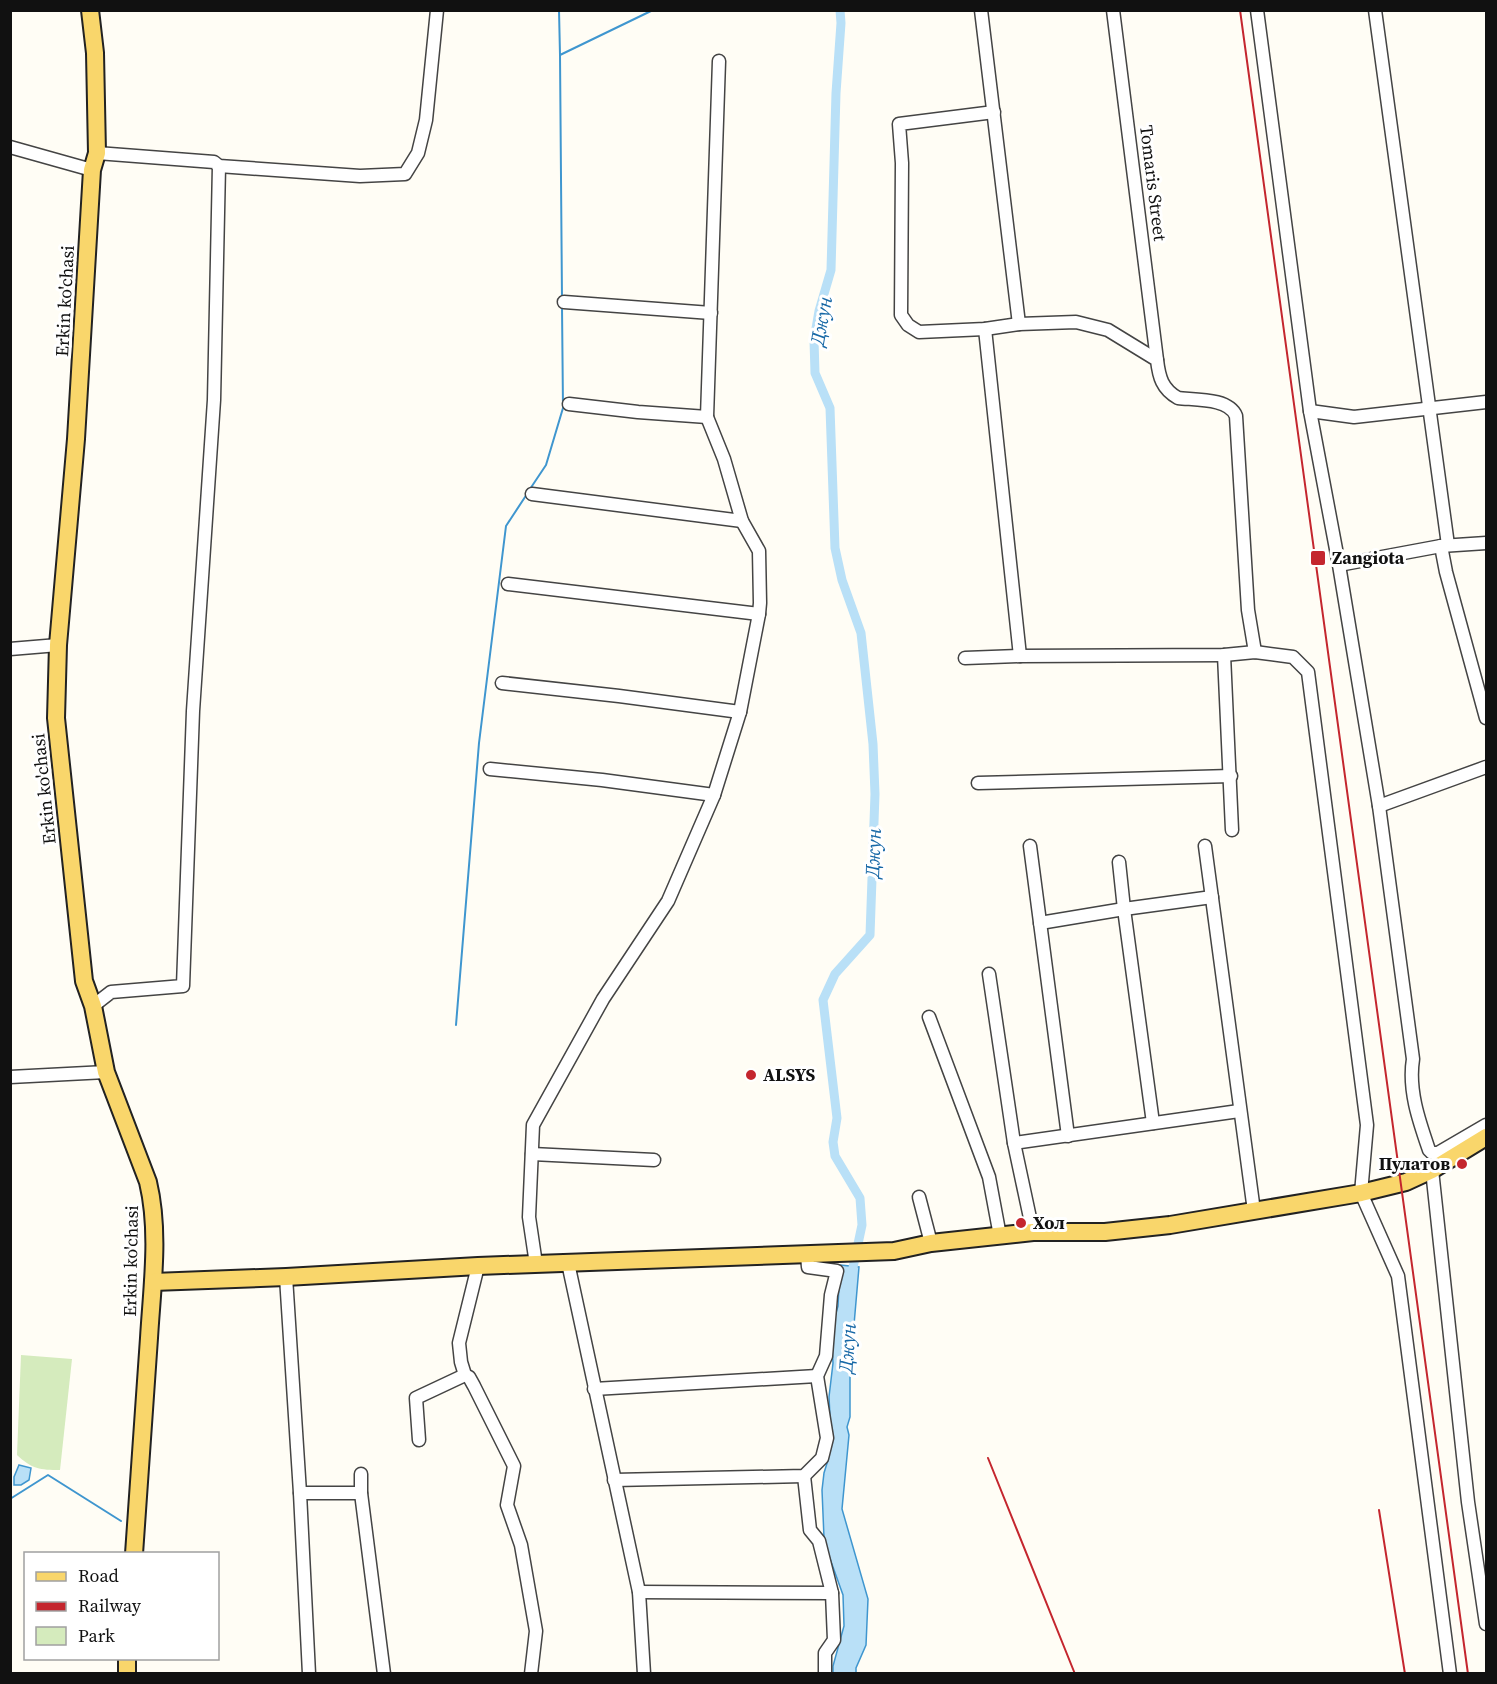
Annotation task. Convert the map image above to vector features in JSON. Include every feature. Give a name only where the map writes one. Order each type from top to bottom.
[{"type":"main road","name":"Erkin ko'chasi","points":[[90,10],[95,53],[97,153],[92,170],[76,439],[58,645],[56,718],[84,981],[93,1006],[106,1071],[148,1182],[154,1217],[153,1282],[134,1552]]},
{"type":"main road","points":[[153,1282],[478,1266],[894,1251],[931,1243],[1033,1232],[1105,1232],[1170,1225],[1361,1193],[1406,1182],[1432,1170],[1486,1137]]},
{"type":"street","points":[[97,153],[214,162],[219,166],[360,176],[405,174],[418,153],[426,120],[437,10]]},
{"type":"street","points":[[981,10],[1018,324]]},
{"type":"street","name":"Tomaris Street","points":[[1113,10],[1159,378],[1167,390],[1178,398],[1226,405],[1234,411],[1236,416],[1248,610],[1255,652]]},
{"type":"street","points":[[1257,10],[1310,411],[1380,806],[1413,1059],[1411,1073],[1414,1097],[1432,1154],[1438,1153],[1486,1125]]},
{"type":"street","points":[[1375,10],[1430,408],[1446,572],[1486,718]]},
{"type":"street","points":[[536,1264],[529,1217],[533,1125],[603,999],[668,901],[714,795],[740,712],[759,614],[759,551],[742,521],[724,459],[707,417],[719,61]]},
{"type":"street","points":[[993,112],[899,124],[902,163],[901,315],[908,325],[919,332],[1076,322],[1108,330],[1157,360]]},
{"type":"street","points":[[10,147],[92,170]]},
{"type":"street","points":[[93,1006],[111,992],[183,986],[193,711],[214,400],[219,166]]},
{"type":"street","points":[[564,302],[711,313]]},
{"type":"street","points":[[985,329],[1020,656]]},
{"type":"street","points":[[1310,411],[1354,417],[1486,402]]},
{"type":"street","points":[[569,404],[707,417]]},
{"type":"street","points":[[532,494],[742,521]]},
{"type":"street","points":[[1339,565],[1445,546],[1486,543]]},
{"type":"street","points":[[508,584],[759,614]]},
{"type":"street","points":[[10,649],[58,645]]},
{"type":"street","points":[[965,658],[1224,656],[1255,652],[1293,657],[1308,672],[1367,1125],[1361,1193],[1398,1276],[1450,1674]]},
{"type":"street","points":[[1224,656],[1232,830]]},
{"type":"street","points":[[502,683],[740,712]]},
{"type":"street","points":[[1380,806],[1486,767]]},
{"type":"street","points":[[490,769],[602,780],[714,795]]},
{"type":"street","points":[[978,783],[1231,776]]},
{"type":"street","points":[[1030,846],[1068,1136]]},
{"type":"street","points":[[1205,846],[1254,1211]]},
{"type":"street","points":[[1119,862],[1153,1123]]},
{"type":"street","points":[[1040,923],[1212,897]]},
{"type":"street","points":[[989,974],[1014,1143],[1033,1232]]},
{"type":"street","points":[[929,1017],[989,1177],[1000,1236]]},
{"type":"street","points":[[10,1077],[106,1071]]},
{"type":"street","points":[[1014,1143],[1239,1110]]},
{"type":"street","points":[[532,1154],[654,1160]]},
{"type":"street","points":[[1432,1170],[1468,1502],[1486,1624]]},
{"type":"street","points":[[919,1197],[931,1243]]},
{"type":"street","points":[[614,1480],[804,1476],[822,1458],[827,1438],[817,1376],[826,1356],[831,1295],[837,1271],[808,1267],[807,1255]]},
{"type":"street","points":[[568,1263],[639,1592],[644,1674]]},
{"type":"street","points":[[478,1266],[459,1343],[460,1362],[514,1466],[507,1505],[521,1545],[536,1631],[531,1674]]},
{"type":"street","points":[[286,1277],[309,1674]]},
{"type":"street","points":[[419,1440],[416,1398],[465,1375]]},
{"type":"street","points":[[594,1389],[817,1376]]},
{"type":"street","points":[[361,1474],[361,1493],[384,1674]]},
{"type":"street","points":[[804,1476],[810,1530],[819,1541],[832,1593],[834,1640],[825,1653],[825,1674]]},
{"type":"street","points":[[300,1493],[361,1493]]},
{"type":"street","points":[[639,1592],[832,1593]]},
{"type":"green space","points":[[21,1355],[72,1359],[60,1470],[37,1468],[17,1455]]},
{"type":"water","points":[[840,1265],[859,1267],[842,1509],[868,1599],[866,1645],[856,1673],[833,1673],[844,1626],[843,1595],[824,1538],[822,1490],[831,1436],[829,1397],[833,1363],[831,1330],[838,1306]]},
{"type":"water","points":[[19,1465],[31,1468],[29,1480],[21,1485],[14,1485],[14,1477]]},
{"type":"waterway","points":[[559,10],[562,299]]},
{"type":"waterway","points":[[560,55],[653,10]]},
{"type":"waterway","name":"Джун","points":[[840,10],[831,270],[819,311],[814,340],[815,373],[830,408],[835,548],[842,580],[861,633],[873,744],[875,794],[870,935],[835,974],[823,1000],[837,1118],[833,1142],[835,1156],[860,1198],[862,1225],[851,1277]]},
{"type":"waterway","points":[[530,489],[546,465],[563,408],[562,307]]},
{"type":"waterway","points":[[456,1025],[479,743],[506,526],[527,494]]},
{"type":"waterway","points":[[10,1499],[48,1475],[121,1521]]},
{"type":"railway","points":[[1240,10],[1468,1674]]},
{"type":"railway","points":[[988,1458],[1075,1674]]},
{"type":"railway","points":[[1379,1510],[1405,1674]]},
{"type":"place","name":"Zangiota","points":[[1318,558]]},
{"type":"place","name":"ALSYS","points":[[751,1075]]},
{"type":"place","name":"Пулатов","points":[[1462,1164]]},
{"type":"place","name":"Хол","points":[[1021,1223]]}]
